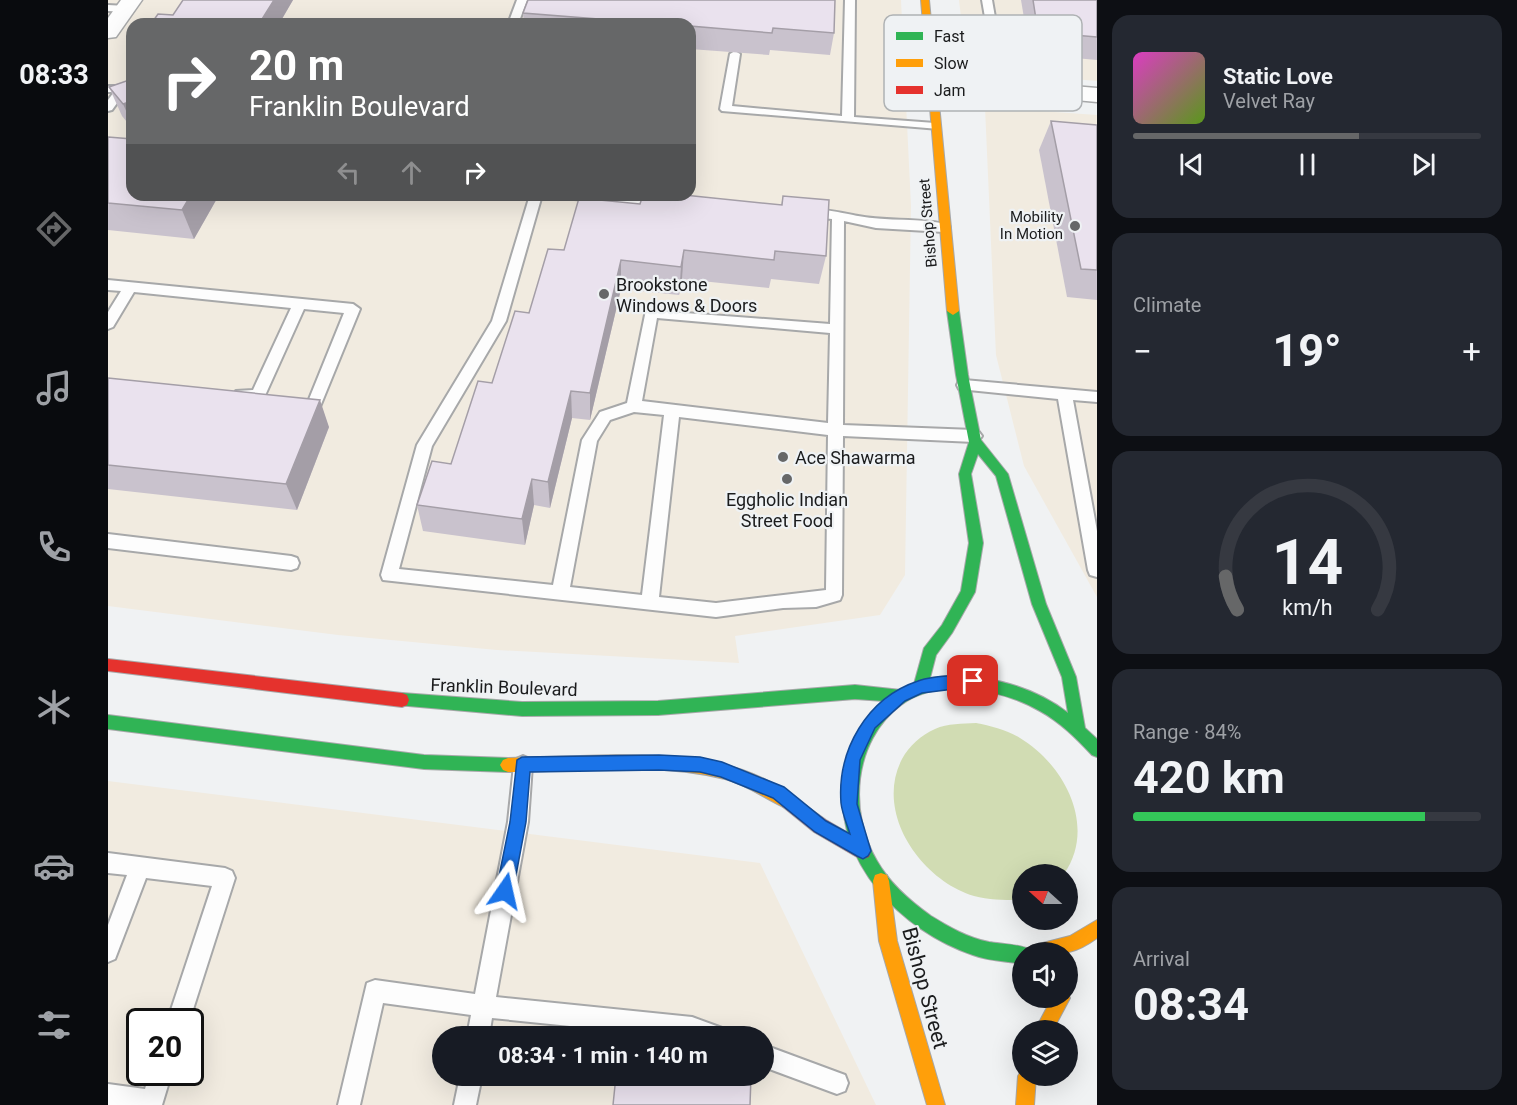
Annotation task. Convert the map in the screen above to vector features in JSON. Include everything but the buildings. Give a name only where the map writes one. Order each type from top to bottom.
[{"type":"main road","name":"Bishop Street","points":[[925,0],[926,15]]},
{"type":"main road","name":"Bishop Street","points":[[921,686],[929,653],[947,629],[968,592],[976,543],[965,474],[974,439],[951,301],[934,111]]},
{"type":"main road","name":"Bishop Street","points":[[974,439],[1002,474],[1039,604],[1069,676],[1078,728]]},
{"type":"main road","name":"Franklin Boulevard","points":[[108,665],[384,699],[522,709],[658,708],[855,692],[899,696]]},
{"type":"main road","points":[[1012,953],[971,946],[921,921],[881,881],[863,851],[849,804],[852,760],[869,723],[899,696],[921,686],[973,681],[1028,695],[1078,728],[1097,750]]},
{"type":"main road","points":[[108,723],[424,762],[522,765],[659,763],[700,765],[722,770],[778,793],[820,826],[863,851]]},
{"type":"main road","name":"Bishop Street","points":[[881,881],[888,941],[936,1105]]},
{"type":"main road","points":[[1077,942],[1097,928]]},
{"type":"main road","points":[[1025,1105],[1026,1086]]},
{"type":"street","points":[[108,32],[122,6]]},
{"type":"street","points":[[1082,94],[1097,95]]},
{"type":"lane","points":[[515,18],[522,0]]},
{"type":"lane","points":[[848,119],[850,0]]},
{"type":"lane","points":[[987,0],[990,15]]},
{"type":"lane","points":[[735,54],[726,109],[935,127]]},
{"type":"lane","points":[[108,89],[126,89]]},
{"type":"lane","points":[[108,108],[126,90]]},
{"type":"lane","points":[[534,201],[499,321],[425,445],[389,575],[716,610],[783,601],[816,600],[834,595],[838,216]]},
{"type":"lane","points":[[651,201],[677,203]]},
{"type":"lane","points":[[792,212],[838,216],[876,224],[944,228]]},
{"type":"lane","points":[[108,285],[353,309],[308,419]]},
{"type":"lane","points":[[108,324],[130,287]]},
{"type":"lane","points":[[225,393],[258,396],[300,303]]},
{"type":"lane","points":[[634,406],[651,313],[836,329]]},
{"type":"lane","points":[[964,385],[1097,398]]},
{"type":"lane","points":[[1064,394],[1096,570]]},
{"type":"lane","points":[[560,593],[590,440],[605,416],[634,406],[836,430],[974,439]]},
{"type":"lane","points":[[650,603],[672,411]]},
{"type":"lane","points":[[108,541],[291,563]]},
{"type":"lane","points":[[480,1026],[518,822],[522,765]]},
{"type":"lane","points":[[108,863],[225,878],[183,1008]]},
{"type":"lane","points":[[108,952],[140,867]]},
{"type":"lane","points":[[349,1105],[375,991],[483,1006],[673,1026]]},
{"type":"lane","points":[[774,1060],[837,1083]]},
{"type":"lane","points":[[108,1095],[151,1103],[156,1086]]},
{"type":"lane","points":[[465,1105],[469,1086]]},
{"type":"shaded area","points":[[108,0],[901,0],[902,15],[884,15],[884,111],[906,111],[911,206],[905,575],[880,615],[735,636],[739,663],[497,650],[338,635],[108,606]]},
{"type":"shaded area","points":[[959,0],[1097,0],[1097,81],[1082,80],[1082,15],[961,15]]},
{"type":"shaded area","points":[[985,111],[1041,111],[1097,115],[1097,597],[1024,466],[996,355]]},
{"type":"shaded area","points":[[108,781],[760,863],[876,1105],[108,1105]]},
{"type":"green space","points":[[976,723],[1020,738],[1050,764],[1071,798],[1076,817],[1077,837],[1069,864],[1012,864],[1012,900],[974,896],[955,888],[936,875],[908,842],[899,822],[894,801],[895,780],[902,759],[916,741],[930,731],[955,724]]},
{"type":"traffic: fast","points":[[921,686],[929,653],[947,629],[968,592],[976,543],[965,474],[975,442],[953,311]]},
{"type":"traffic: fast","points":[[975,442],[1002,474],[1039,604],[1069,677],[1078,728]]},
{"type":"traffic: fast","points":[[1012,953],[982,949],[955,939],[914,914],[880,880],[859,842],[853,816],[851,789],[854,763],[863,739],[877,717],[897,700],[922,687],[959,683],[999,688],[1031,699],[1072,725],[1097,750]]},
{"type":"traffic: fast","points":[[402,700],[522,709],[658,708],[855,692],[899,696]]},
{"type":"traffic: fast","points":[[108,722],[424,762],[508,765]]},
{"type":"traffic: slow","points":[[925,0],[926,15]]},
{"type":"traffic: slow","points":[[935,111],[953,311]]},
{"type":"traffic: slow","points":[[508,765],[616,762],[691,765],[726,772],[759,783],[788,801]]},
{"type":"traffic: slow","points":[[881,881],[888,941],[936,1105]]},
{"type":"traffic: slow","points":[[1077,942],[1097,928]]},
{"type":"traffic: slow","points":[[1049,1020],[1056,1008]]},
{"type":"traffic: slow","points":[[1025,1105],[1026,1086]]},
{"type":"traffic: jam","points":[[108,665],[402,700]]},
{"type":"traffic: jam","points":[[788,801],[820,826],[863,851]]},
{"type":"place","name":"Mobility In Motion","points":[[1075,226]]},
{"type":"place","name":"Brookstone Windows & Doors","points":[[604,294]]},
{"type":"place","name":"Ace Shawarma","points":[[783,457]]},
{"type":"place","name":"Eggholic Indian Street Food","points":[[787,479]]},
{"type":"route","points":[[505,891],[518,822],[522,765],[659,763],[700,765],[722,770],[756,782],[778,793],[820,826],[863,851],[849,804],[852,760],[869,723],[899,696],[921,686],[973,681]]}]
